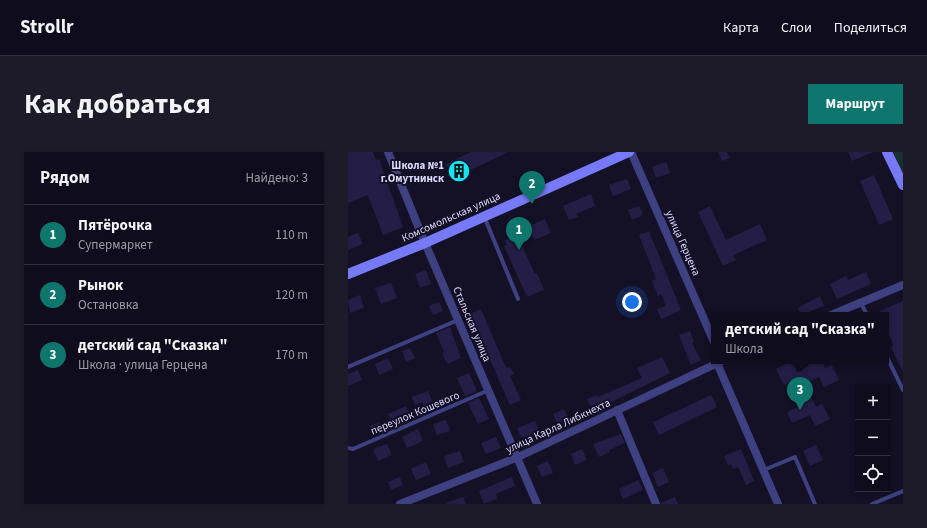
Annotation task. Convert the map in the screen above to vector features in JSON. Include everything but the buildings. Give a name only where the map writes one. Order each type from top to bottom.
[{"type":"main road","name":"Комсомольская улица","points":[[348,274],[425,243],[630,152]]},
{"type":"main road","points":[[887,152],[903,185]]},
{"type":"street","name":"Стальская улица","points":[[388,152],[425,243],[537,504]]},
{"type":"street","name":"улица Герцена","points":[[630,152],[711,335]]},
{"type":"street","points":[[838,312],[903,285]]},
{"type":"street","name":"улица Карла Либкнехта","points":[[400,504],[518,457],[715,364]]},
{"type":"street","points":[[720,364],[778,504]]},
{"type":"street","points":[[617,410],[656,504]]},
{"type":"lane","points":[[484,216],[518,299]]},
{"type":"lane","points":[[861,303],[866,312]]},
{"type":"lane","points":[[348,367],[458,320]]},
{"type":"lane","points":[[889,361],[903,390]]},
{"type":"lane","name":"переулок Кошевого","points":[[348,448],[353,449],[489,390]]},
{"type":"lane","points":[[764,470],[795,457],[815,504]]},
{"type":"lane","points":[[872,504],[903,491]]},
{"type":"green space","points":[[893,152],[903,152],[903,174]]},
{"type":"place","name":"Школа №1 г.Омутнинск","points":[[459,171]]},
{"type":"place","name":"Рынок","points":[[532,204]]},
{"type":"place","name":"Пятёрочка","points":[[519,250]]},
{"type":"place","name":"детский сад \"Сказка\"","points":[[800,410]]}]
